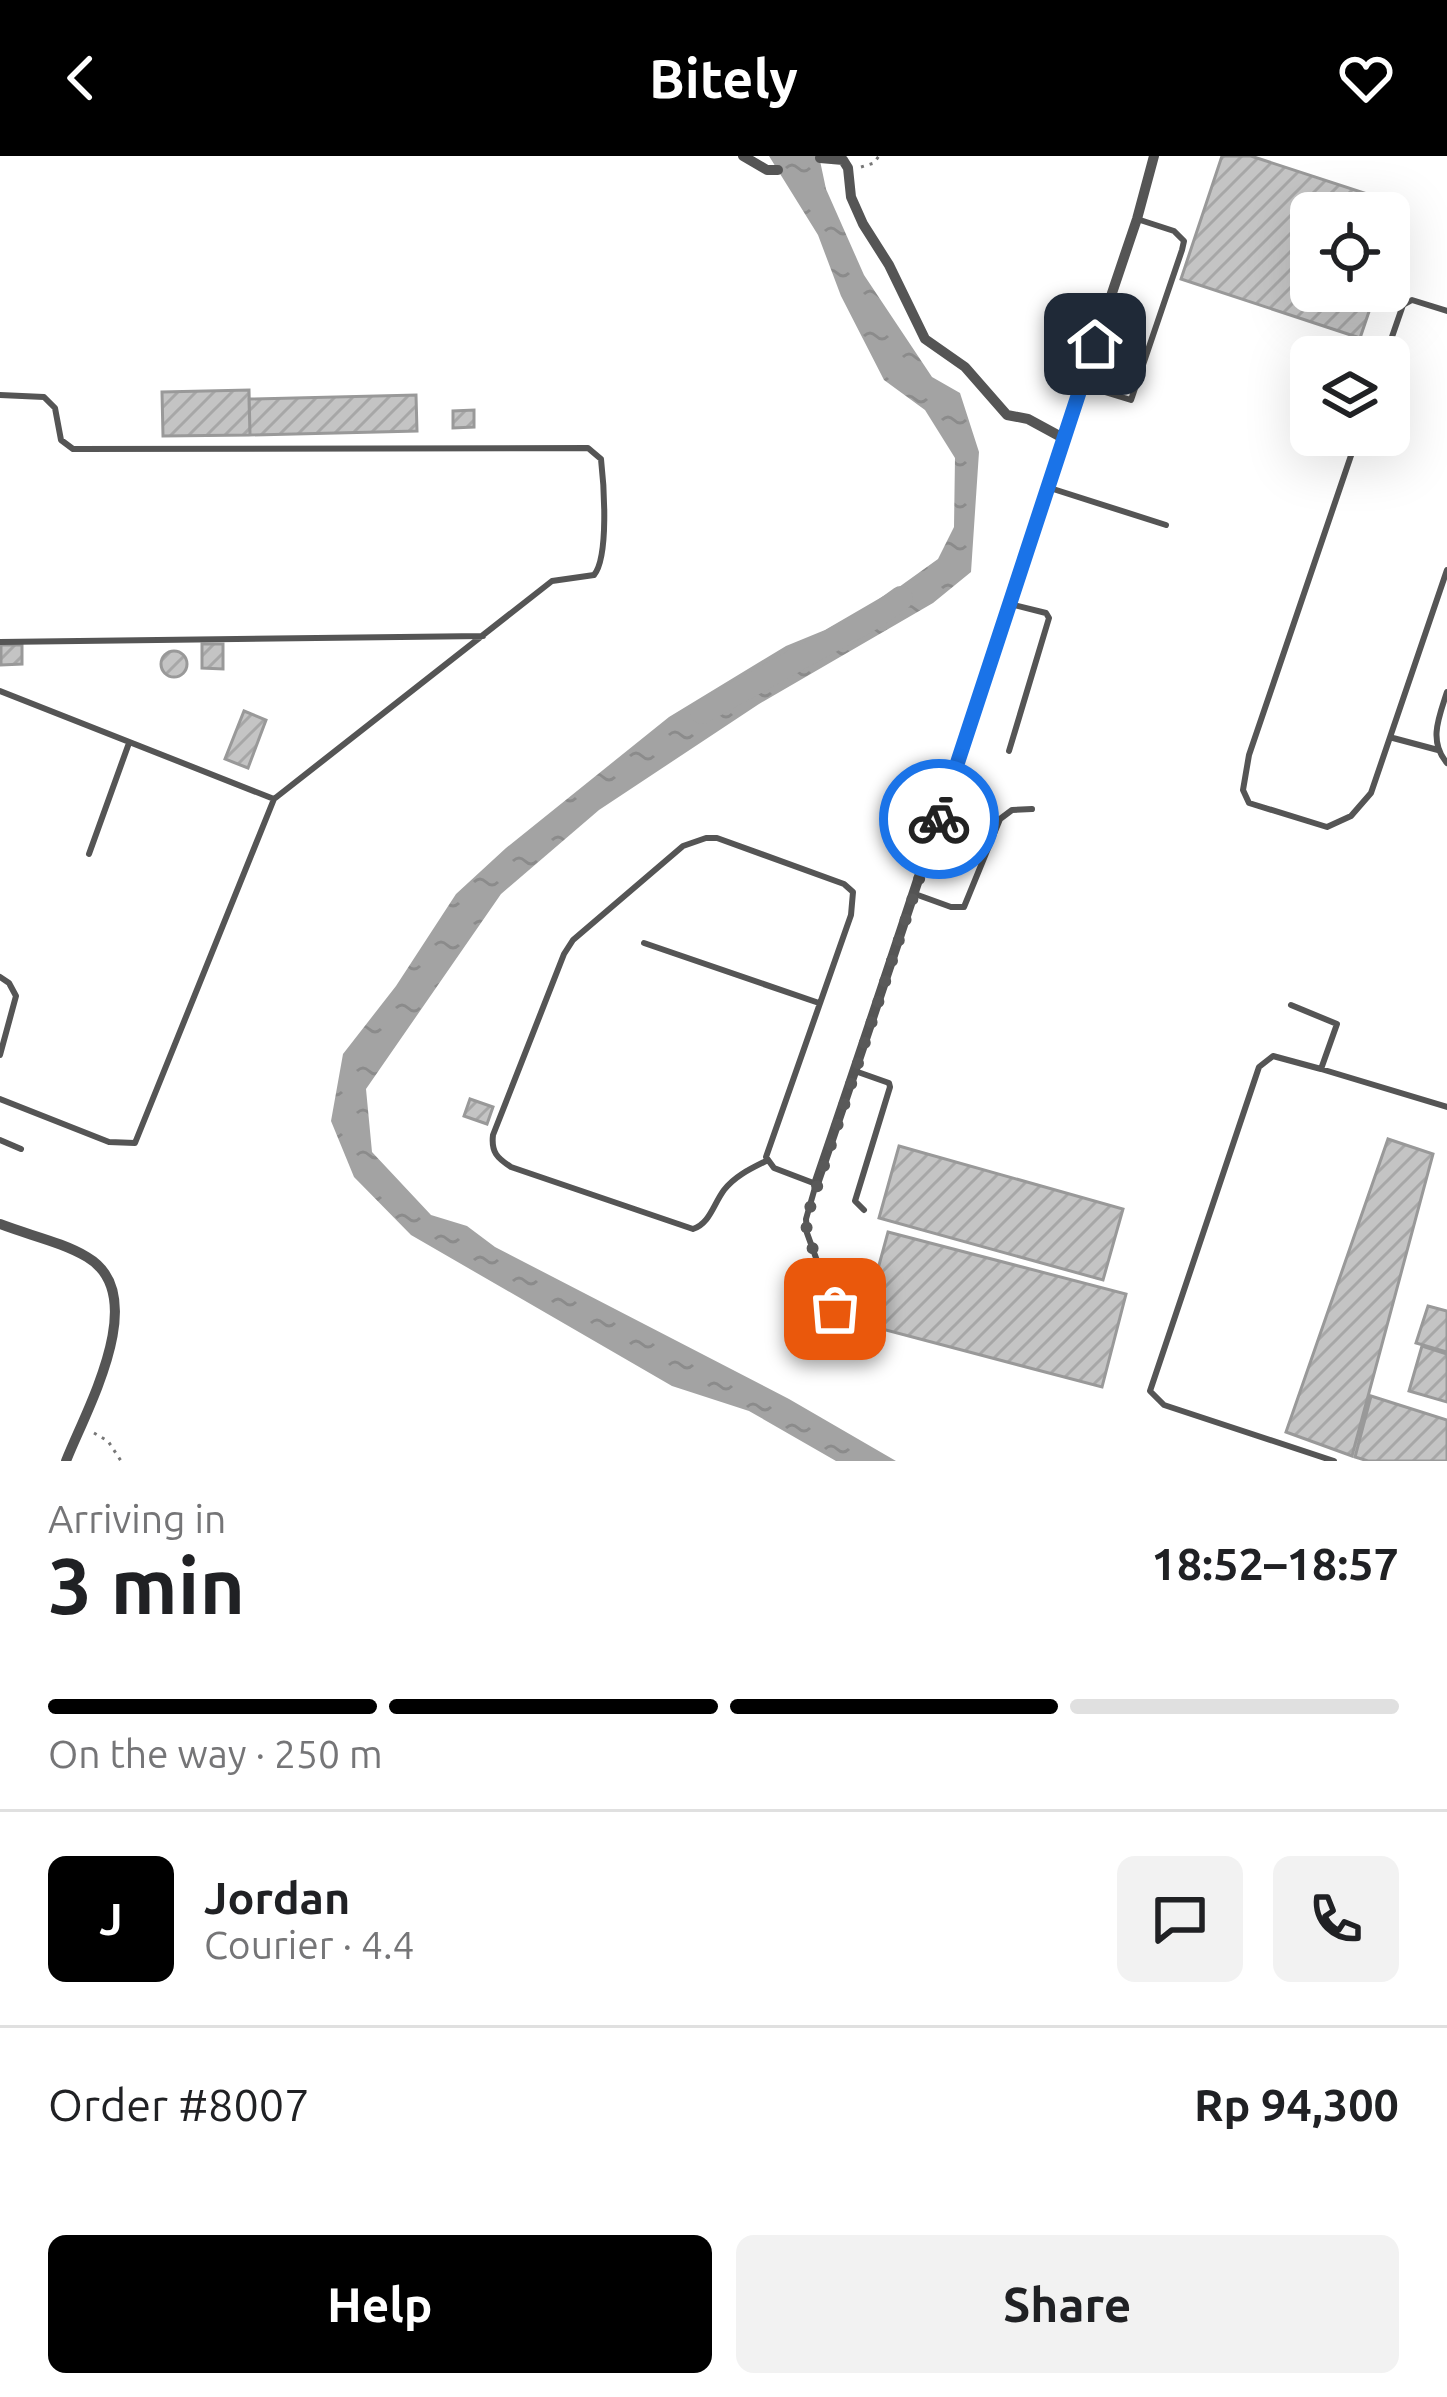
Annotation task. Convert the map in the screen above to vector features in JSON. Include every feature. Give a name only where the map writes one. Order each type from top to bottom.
[{"type":"street","points":[[743,156],[767,170],[778,170]]},
{"type":"street","points":[[816,1184],[1154,156]]},
{"type":"street","points":[[820,158],[843,160],[848,168],[851,197],[863,224],[925,339],[964,367],[1007,416],[1028,419],[1064,438]]},
{"type":"street","points":[[0,1225],[86,1256],[111,1283],[118,1319],[67,1461]]},
{"type":"lane","points":[[1081,385],[1131,400],[1184,241],[1174,231],[1137,219]]},
{"type":"lane","points":[[1392,336],[1402,304],[1412,300],[1447,311]]},
{"type":"lane","points":[[0,395],[44,397],[55,408],[64,445],[79,449],[591,449],[601,459],[603,476],[601,567],[589,577],[552,581],[274,799],[138,1140],[127,1145],[109,1142],[0,1099]]},
{"type":"lane","points":[[1351,456],[1249,754],[1245,796],[1258,807],[1337,826],[1371,793],[1447,570]]},
{"type":"lane","points":[[1046,486],[1166,525]]},
{"type":"lane","points":[[1007,603],[1046,613],[1049,618],[1009,751]]},
{"type":"lane","points":[[0,642],[487,636]]},
{"type":"lane","points":[[0,691],[274,799]]},
{"type":"lane","points":[[1447,692],[1436,728],[1438,750],[1447,763]]},
{"type":"lane","points":[[1393,738],[1438,750]]},
{"type":"lane","points":[[89,854],[129,743]]},
{"type":"lane","points":[[915,894],[964,907],[1000,819],[1012,810],[1032,809]]},
{"type":"lane","points":[[706,838],[717,838],[850,888],[854,906],[766,1162],[726,1187],[704,1224],[693,1229],[511,1167],[492,1146],[564,953],[585,926],[683,845],[706,838]]},
{"type":"lane","points":[[644,943],[819,1003]]},
{"type":"lane","points":[[0,977],[9,982],[16,996],[0,1055]]},
{"type":"lane","points":[[1291,1005],[1337,1024],[1321,1069]]},
{"type":"lane","points":[[1334,1461],[1164,1406],[1150,1391],[1259,1067],[1273,1056],[1447,1108]]},
{"type":"lane","points":[[855,1071],[889,1083],[891,1090],[855,1201],[864,1210]]},
{"type":"lane","points":[[0,1141],[21,1149]]},
{"type":"lane","points":[[766,1162],[816,1184],[807,1233],[838,1316],[849,1332]]},
{"type":"path","points":[[848,168],[867,166],[879,156]]},
{"type":"path","points":[[80,1425],[108,1441],[122,1461]]},
{"type":"water","points":[[769,156],[819,156],[826,189],[864,275],[932,377],[960,393],[979,452],[971,572],[933,603],[759,704],[599,810],[501,894],[366,1089],[372,1152],[431,1215],[467,1226],[495,1247],[789,1399],[896,1461],[836,1461],[749,1411],[672,1386],[411,1235],[354,1177],[331,1121],[343,1054],[396,986],[456,894],[669,717],[786,646],[825,630],[899,587],[938,559],[954,527],[955,458],[925,410],[884,380],[841,296],[818,235]]},
{"type":"building","points":[[1222,156],[1251,156],[1361,192],[1290,192],[1290,312],[1369,312],[1361,336],[1181,279]]},
{"type":"building","points":[[249,390],[250,435],[163,436],[162,392]]},
{"type":"building","points":[[416,395],[417,431],[250,435],[249,399]]},
{"type":"building","points":[[474,410],[474,427],[453,428],[453,411]]},
{"type":"building","points":[[202,644],[223,644],[223,669],[202,668]]},
{"type":"building","points":[[1,645],[22,645],[22,664],[1,665]]},
{"type":"building","points":[[174,651],[187,664],[174,677],[161,664]]},
{"type":"building","points":[[244,711],[266,720],[248,768],[225,759]]},
{"type":"building","points":[[470,1099],[493,1107],[487,1124],[464,1116]]},
{"type":"building","points":[[1388,1139],[1433,1154],[1352,1456],[1286,1432]]},
{"type":"building","points":[[899,1146],[1123,1209],[1103,1280],[879,1218]]},
{"type":"building","points":[[888,1232],[1126,1294],[1102,1387],[863,1324]]},
{"type":"building","points":[[1428,1306],[1447,1311],[1447,1352],[1416,1343]]},
{"type":"building","points":[[1422,1346],[1447,1354],[1447,1402],[1409,1391]]},
{"type":"building","points":[[1371,1396],[1447,1420],[1447,1461],[1355,1457]]},
{"type":"waterway","points":[[702,712],[901,598]]},
{"type":"way so far","points":[[835,1309],[806,1220],[939,819]]},
{"type":"route","points":[[939,819],[1095,344]]}]
